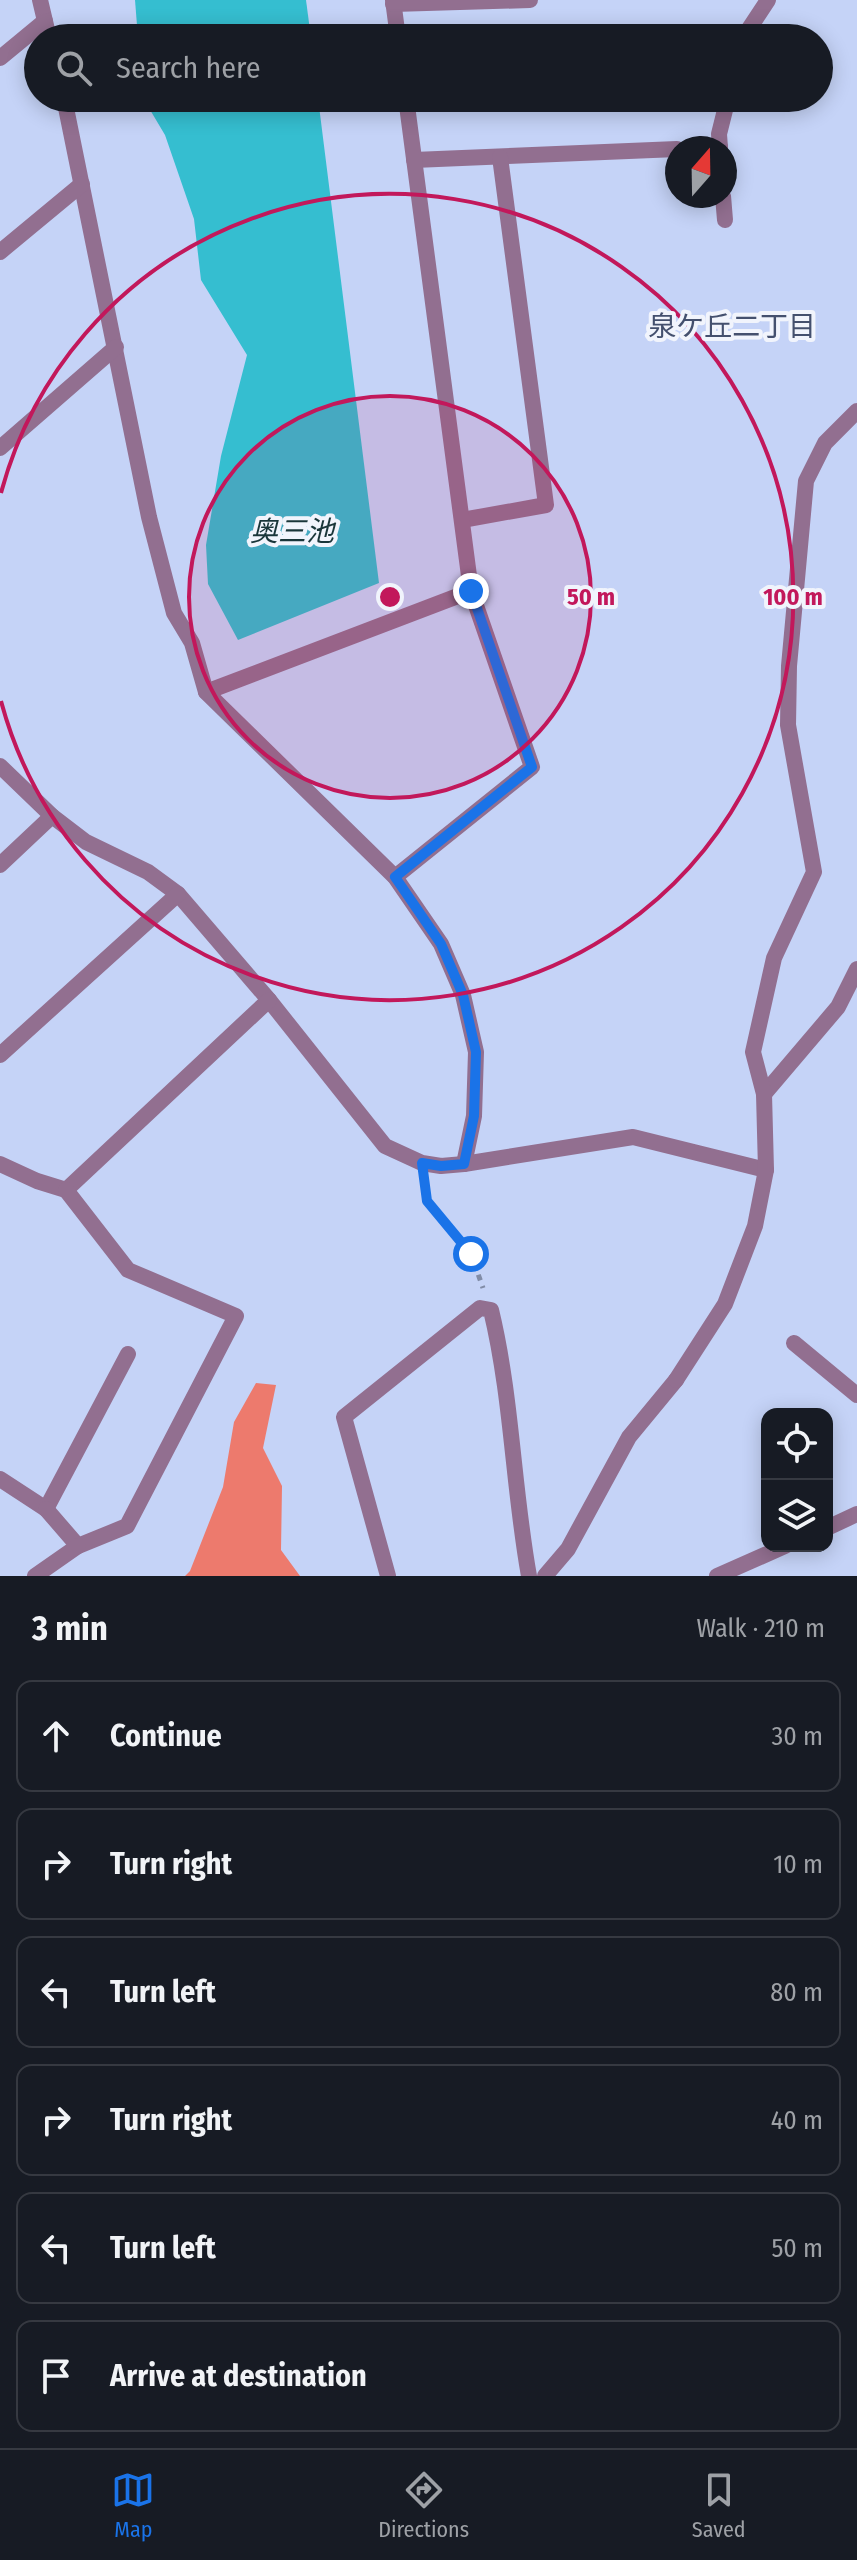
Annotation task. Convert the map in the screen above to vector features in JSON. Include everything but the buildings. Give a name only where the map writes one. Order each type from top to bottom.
[{"type":"street","points":[[40,0],[46,24]]},
{"type":"street","points":[[396,24],[393,2],[530,0]]},
{"type":"street","points":[[752,24],[768,0]]},
{"type":"street","points":[[0,58],[24,44]]},
{"type":"street","points":[[67,112],[149,517],[174,613],[192,643],[206,692],[395,877],[441,944],[463,995],[476,1052],[474,1116],[464,1164]]},
{"type":"street","points":[[395,877],[532,767],[471,591],[408,112]]},
{"type":"street","points":[[719,136],[724,112]]},
{"type":"street","points":[[414,160],[665,150]]},
{"type":"street","points":[[462,520],[546,505],[500,157]]},
{"type":"street","points":[[0,252],[82,184]]},
{"type":"street","points":[[724,208],[725,220]]},
{"type":"street","points":[[0,448],[116,347]]},
{"type":"street","points":[[545,1576],[568,1549],[629,1437],[676,1380],[725,1304],[755,1226],[766,1170],[764,1094],[753,1052],[774,958],[814,872],[788,725],[789,666],[806,481],[825,443],[857,411]]},
{"type":"street","points":[[206,692],[471,591]]},
{"type":"street","points":[[0,766],[52,816],[86,842],[148,872],[178,894],[269,1000],[385,1146],[422,1163],[441,1166],[633,1137],[766,1170]]},
{"type":"street","points":[[0,865],[52,816]]},
{"type":"street","points":[[0,1055],[178,894]]},
{"type":"street","points":[[764,1094],[838,1007],[857,969]]},
{"type":"street","points":[[66,1190],[269,1000]]},
{"type":"street","points":[[0,1164],[66,1190],[128,1270],[236,1316],[127,1526],[78,1546],[35,1576]]},
{"type":"street","points":[[388,1576],[344,1417],[480,1308],[491,1310],[499,1345],[529,1576]]},
{"type":"street","points":[[794,1343],[857,1395]]},
{"type":"street","points":[[46,1509],[128,1354]]},
{"type":"street","points":[[0,1479],[46,1509],[78,1546]]},
{"type":"street","points":[[833,1525],[857,1514]]},
{"type":"street","points":[[717,1576],[771,1552]]},
{"type":"path","points":[[422,1163],[427,1201],[471,1254],[491,1310]]},
{"type":"shaded area","points":[[256,1383],[276,1385],[263,1448],[282,1486],[281,1550],[300,1576],[185,1576],[190,1571],[223,1487],[234,1422]]},
{"type":"water","points":[[135,0],[306,0],[309,24],[137,24]]},
{"type":"water","name":"奥三池","points":[[151,112],[320,112],[379,583],[238,640],[208,584],[206,545],[221,456],[247,355],[201,280],[194,219],[165,135]]},
{"type":"district","name":"泉ケ丘二丁目","points":[[732,326]]},
{"type":"route","points":[[471,591],[532,767],[395,877],[441,944],[463,995],[476,1052],[474,1116],[464,1164],[441,1166],[422,1163],[427,1201],[471,1254]]}]
